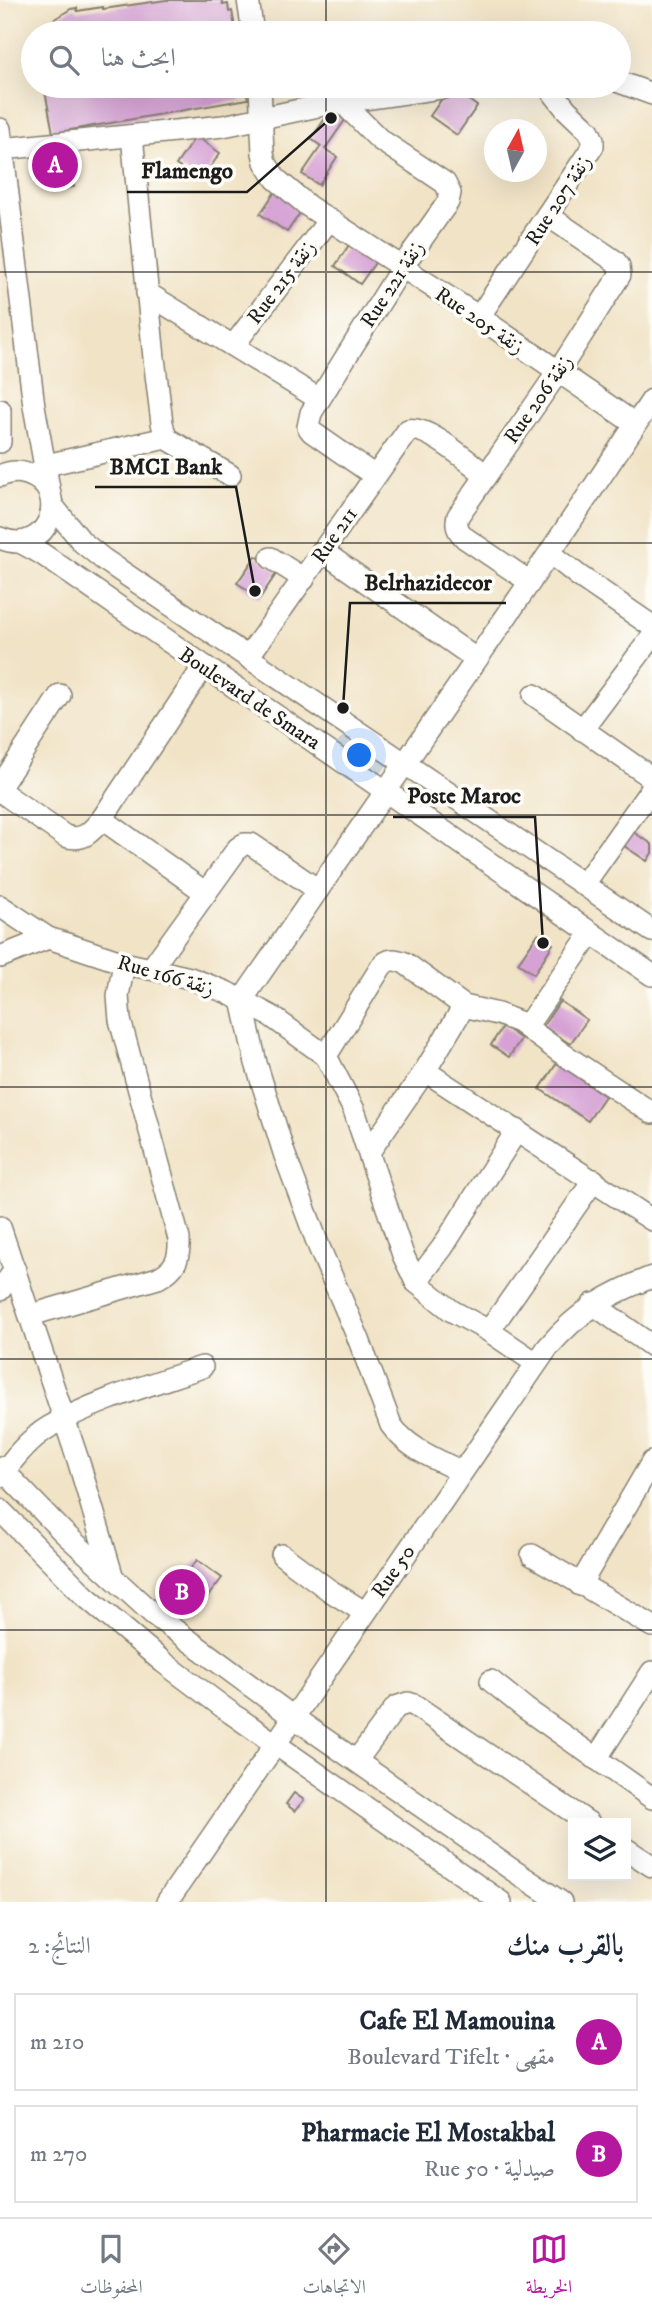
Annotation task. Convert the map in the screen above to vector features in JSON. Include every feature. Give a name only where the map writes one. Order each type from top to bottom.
[{"type":"street","points":[[248,0],[251,21]]},
{"type":"street","points":[[631,86],[652,94]]},
{"type":"street","name":"Rue 205 زنقة","points":[[261,98],[263,153],[269,170],[289,191],[328,220],[479,317],[635,424]]},
{"type":"street","points":[[8,542],[29,540],[44,530],[49,522],[51,499],[38,471],[34,406],[1,139],[182,132],[376,98]]},
{"type":"street","name":"Rue 207 زنقة","points":[[479,317],[591,151],[593,140],[589,131],[557,98]]},
{"type":"street","name":"Rue 221 زنقة","points":[[343,103],[379,139],[450,188],[447,202],[402,267],[319,399],[309,421],[308,427],[312,432],[375,476]]},
{"type":"street","points":[[132,136],[147,293],[166,438]]},
{"type":"street","name":"Rue 206 زنقة","points":[[530,582],[465,538],[457,528],[458,516],[558,372],[617,282],[621,271],[615,261],[547,215]]},
{"type":"street","name":"Rue 215 زنقة","points":[[234,345],[328,220]]},
{"type":"street","points":[[147,293],[319,399]]},
{"type":"street","points":[[462,1472],[410,1445],[391,1425],[284,1153],[256,1063],[242,1000],[652,400]]},
{"type":"street","points":[[0,410],[0,442]]},
{"type":"street","name":"Rue 211","points":[[248,657],[408,430],[421,429],[429,433],[486,475]]},
{"type":"street","points":[[0,476],[14,472],[38,471],[66,460],[166,438],[230,475]]},
{"type":"street","name":"Boulevard de Smara","points":[[51,499],[82,542],[103,559],[652,932]]},
{"type":"street","name":"Boulevard de Smara","points":[[8,542],[42,554],[644,970]]},
{"type":"street","points":[[323,551],[476,659]]},
{"type":"street","points":[[550,552],[579,576],[652,626]]},
{"type":"street","points":[[271,558],[304,579]]},
{"type":"street","points":[[582,730],[652,637]]},
{"type":"street","points":[[60,695],[0,789],[65,836],[72,838],[88,834],[102,819],[204,666]]},
{"type":"street","points":[[534,695],[652,778]]},
{"type":"street","points":[[584,884],[652,788]]},
{"type":"street","points":[[102,819],[206,893]]},
{"type":"street","points":[[151,969],[238,848],[247,843],[318,890]]},
{"type":"street","name":"Rue 166 زنقة","points":[[0,906],[48,937],[124,963],[208,985],[242,1000],[292,1030],[326,1056]]},
{"type":"street","points":[[526,1027],[591,933]]},
{"type":"street","points":[[0,957],[48,937]]},
{"type":"street","points":[[644,970],[652,940]]},
{"type":"street","points":[[536,1363],[489,1331],[452,1311],[416,1282],[403,1255],[354,1110],[326,1056],[381,967],[390,960],[405,963],[464,1006],[509,1017],[652,1113]]},
{"type":"street","points":[[31,1315],[158,1278],[172,1269],[178,1259],[179,1240],[120,1020],[118,996],[124,963]]},
{"type":"street","points":[[369,1152],[425,1071],[464,1006]]},
{"type":"street","points":[[425,1071],[652,1220]]},
{"type":"street","points":[[416,1282],[442,1248],[517,1130]]},
{"type":"street","points":[[489,1331],[594,1180]]},
{"type":"street","points":[[0,1227],[65,1420],[113,1577]]},
{"type":"street","points":[[0,1290],[15,1270]]},
{"type":"street","name":"Rue 50","points":[[167,1902],[536,1363],[560,1333],[593,1304],[652,1277]]},
{"type":"street","points":[[593,1304],[652,1346]]},
{"type":"street","points":[[202,1367],[111,1400],[49,1427],[28,1443],[2,1472],[63,1532],[180,1635],[293,1717],[561,1902]]},
{"type":"street","points":[[580,1585],[644,1498],[652,1462]]},
{"type":"street","points":[[0,1510],[107,1617],[163,1662],[501,1902]]},
{"type":"street","points":[[282,1555],[364,1612]]},
{"type":"street","points":[[532,1555],[652,1626]]},
{"type":"street","points":[[596,1759],[652,1672]]},
{"type":"street","points":[[491,1681],[652,1798]]},
{"type":"street","points":[[357,1760],[396,1707],[414,1704],[582,1818]]},
{"type":"street","points":[[631,1852],[652,1866]]},
{"type":"building","points":[[166,0],[222,0],[223,5],[228,4],[229,12],[232,11],[234,21],[52,21],[71,9],[103,9]]},
{"type":"building","points":[[46,98],[248,99],[53,133]]},
{"type":"building","points":[[442,98],[466,98],[477,106],[457,135],[430,116]]},
{"type":"building","points":[[331,110],[345,120],[325,149],[337,157],[319,185],[302,174],[321,146],[311,139]]},
{"type":"building","points":[[196,136],[220,153],[201,181],[176,165]]},
{"type":"building","points":[[69,153],[74,187],[52,190],[47,156]]},
{"type":"building","points":[[277,189],[304,207],[287,232],[260,214]]},
{"type":"building","points":[[351,242],[377,260],[360,284],[335,266]]},
{"type":"building","points":[[256,556],[278,571],[260,598],[237,583]]},
{"type":"building","points":[[630,830],[652,844],[652,853],[647,861],[621,844]]},
{"type":"building","points":[[538,934],[553,944],[534,974],[518,963]]},
{"type":"building","points":[[560,1001],[587,1020],[570,1044],[543,1026]]},
{"type":"building","points":[[503,1026],[521,1039],[509,1057],[491,1045]]},
{"type":"building","points":[[557,1063],[605,1096],[588,1121],[540,1089]]},
{"type":"building","points":[[197,1560],[222,1578],[198,1610],[172,1592]]},
{"type":"building","points":[[294,1793],[304,1800],[295,1811],[286,1804]]},
{"type":"place","name":"Flamengo","points":[[331,118]]},
{"type":"place","name":"Cafe El Mamouina","points":[[55,165]]},
{"type":"place","name":"BMCI Bank","points":[[255,591]]},
{"type":"place","name":"Belrhazidecor","points":[[343,708]]},
{"type":"place","name":"Poste Maroc","points":[[543,943]]},
{"type":"place","name":"Pharmacie El Mostakbal","points":[[182,1592]]}]
